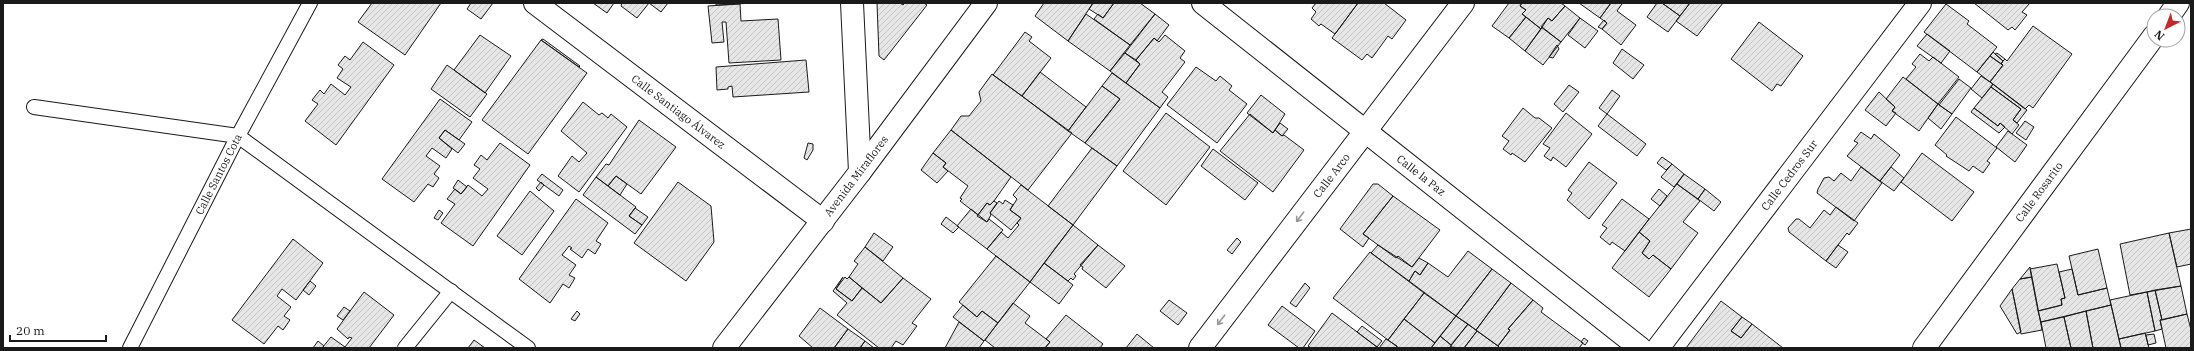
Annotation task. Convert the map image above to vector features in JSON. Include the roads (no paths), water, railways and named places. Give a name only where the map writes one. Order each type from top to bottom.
[{"type":"street","name":"Calle Santiago Álvarez","points":[[535,3],[823,221]]},
{"type":"street","points":[[852,3],[860,172]]},
{"type":"street","name":"Avenida Miraflores","points":[[724,348],[823,221],[986,3]]},
{"type":"street","name":"Calle la Paz","points":[[1203,3],[1640,348]]},
{"type":"street","name":"Calle Arco","points":[[1200,348],[1463,3]]},
{"type":"street","name":"Calle Cedros Sur","points":[[1658,348],[1920,3]]},
{"type":"street","name":"Calle Rosarito","points":[[1924,348],[2146,47]]},
{"type":"lane","name":"Calle Santos Cota","points":[[130,348],[238,136],[310,3]]},
{"type":"lane","points":[[34,107],[238,136],[528,348]]},
{"type":"lane","points":[[405,348],[451,291]]}]
